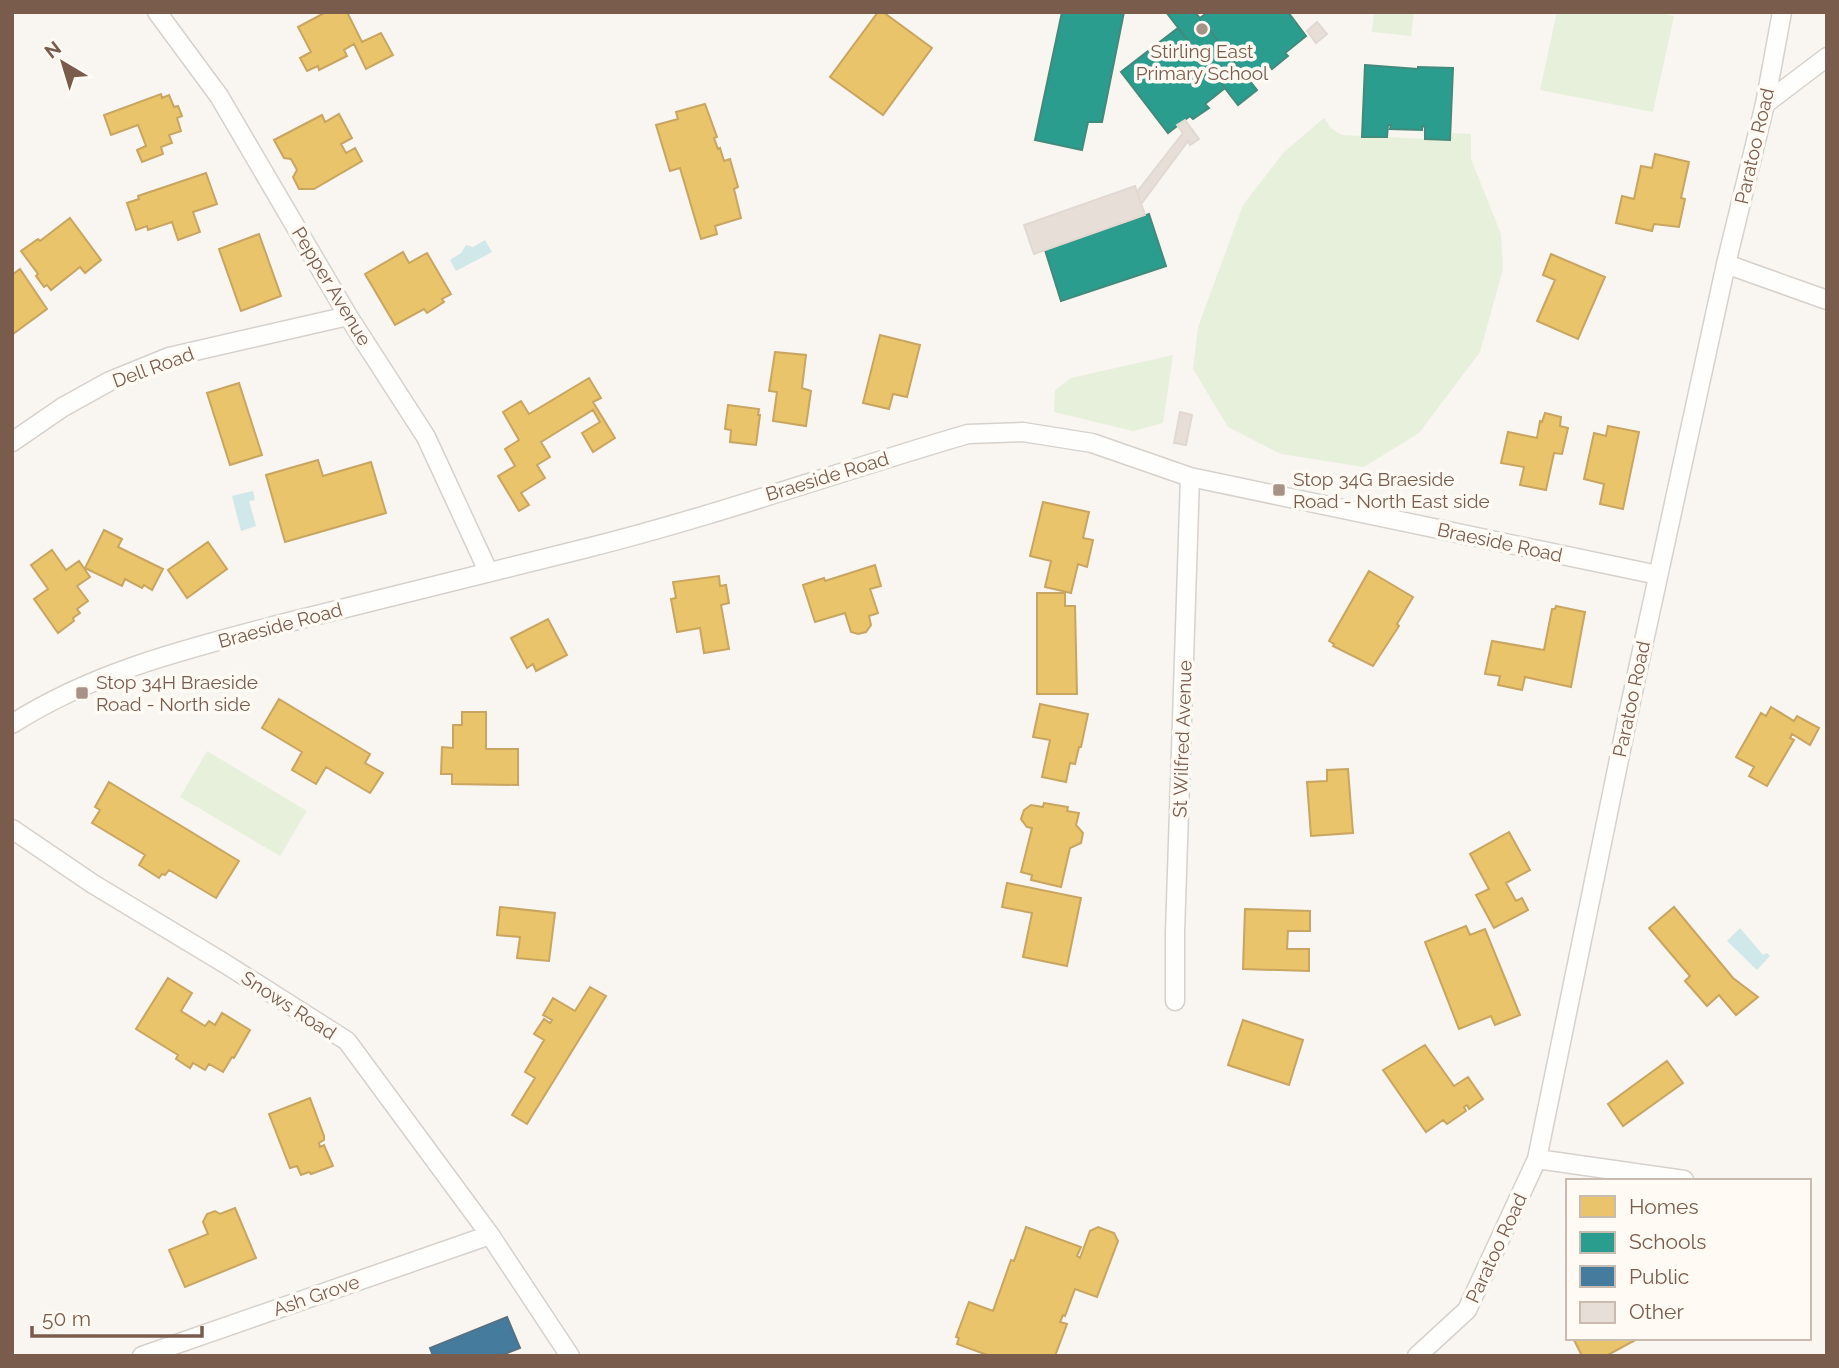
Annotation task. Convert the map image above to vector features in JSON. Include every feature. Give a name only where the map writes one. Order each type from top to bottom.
[{"type":"street","name":"Pepper Avenue","points":[[157,12],[219,96],[348,316],[426,438],[488,571]]},
{"type":"street","name":"Paratoo Road","points":[[1417,1356],[1467,1310],[1537,1159],[1658,575],[1765,104],[1782,12]]},
{"type":"street","points":[[1765,104],[1827,57]]},
{"type":"street","points":[[1727,264],[1827,300]]},
{"type":"street","name":"Dell Road","points":[[12,442],[63,407],[110,382],[169,357],[348,316]]},
{"type":"street","name":"Braeside Road","points":[[12,724],[38,708],[117,671],[203,645],[589,547],[968,434],[1023,432],[1092,443],[1190,477],[1658,575]]},
{"type":"street","name":"St Wilfred Avenue","points":[[1175,1001],[1190,477]]},
{"type":"street","name":"Snows Road","points":[[12,829],[93,884],[346,1041],[490,1235],[570,1356]]},
{"type":"street","points":[[1537,1159],[1677,1179]]},
{"type":"street","name":"Ash Grove","points":[[142,1356],[490,1235]]},
{"type":"green space","points":[[1374,12],[1414,12],[1411,36],[1372,32]]},
{"type":"green space","points":[[1557,12],[1656,12],[1674,16],[1653,112],[1540,90]]},
{"type":"green space","points":[[1324,118],[1332,129],[1342,135],[1450,140],[1453,133],[1471,134],[1471,159],[1501,234],[1503,269],[1480,352],[1419,433],[1364,467],[1281,454],[1228,427],[1193,369],[1198,327],[1243,205],[1284,152]]},
{"type":"green space","points":[[1173,355],[1163,423],[1133,431],[1054,412],[1055,390],[1071,378]]},
{"type":"green space","points":[[207,751],[307,811],[280,856],[180,797]]},
{"type":"water","points":[[485,240],[492,252],[456,271],[450,260],[461,253],[466,245],[473,247]]},
{"type":"water","points":[[253,491],[255,500],[249,501],[256,526],[241,531],[232,496]]},
{"type":"water","points":[[1740,928],[1763,955],[1767,953],[1770,956],[1757,970],[1727,941]]},
{"type":"building: Homes","points":[[326,12],[347,12],[362,42],[381,33],[393,55],[366,69],[354,44],[344,50],[347,56],[319,70],[318,66],[307,71],[300,58],[311,52],[298,27]]},
{"type":"building: Homes","points":[[878,12],[883,12],[932,48],[883,115],[830,77]]},
{"type":"building: Homes","points":[[161,94],[162,98],[169,95],[174,107],[178,106],[182,116],[177,118],[181,131],[169,135],[172,143],[161,147],[163,154],[142,162],[137,150],[146,146],[138,125],[111,135],[104,115]]},
{"type":"building: Homes","points":[[705,104],[717,137],[714,138],[718,149],[720,148],[724,161],[730,159],[738,187],[734,189],[741,218],[715,226],[717,234],[701,239],[680,168],[670,171],[656,125],[678,119],[676,112]]},
{"type":"building: Homes","points":[[339,114],[352,138],[341,144],[346,153],[355,148],[362,161],[314,189],[299,189],[293,177],[297,170],[291,159],[284,158],[274,140],[322,115],[325,122]]},
{"type":"building: Homes","points":[[1655,154],[1689,162],[1681,198],[1685,199],[1679,227],[1654,224],[1652,231],[1616,223],[1622,196],[1634,199],[1641,166],[1652,168]]},
{"type":"building: Homes","points":[[206,173],[217,204],[193,212],[200,232],[178,240],[172,222],[148,230],[147,226],[136,230],[127,203],[139,199],[138,196]]},
{"type":"building: Homes","points":[[70,218],[101,260],[85,273],[80,267],[51,290],[47,285],[44,287],[21,251],[38,239],[40,241]]},
{"type":"building: Homes","points":[[259,234],[281,296],[241,311],[219,249]]},
{"type":"building: Homes","points":[[403,252],[409,263],[427,253],[451,294],[427,313],[424,309],[395,325],[365,274]]},
{"type":"building: Homes","points":[[1551,254],[1605,277],[1578,339],[1537,321],[1555,280],[1543,275]]},
{"type":"building: Homes","points":[[20,269],[47,309],[13,334],[12,275]]},
{"type":"building: Homes","points":[[880,335],[920,345],[907,397],[893,394],[889,409],[863,403]]},
{"type":"building: Homes","points":[[775,352],[806,355],[802,388],[811,391],[806,426],[773,421],[777,392],[769,391]]},
{"type":"building: Homes","points":[[589,378],[601,398],[593,402],[615,438],[593,452],[582,433],[600,422],[593,410],[541,442],[550,457],[537,465],[545,478],[521,493],[529,505],[519,511],[498,476],[515,466],[505,449],[519,440],[503,412],[521,401],[529,414]]},
{"type":"building: Homes","points":[[239,383],[262,455],[230,465],[207,393]]},
{"type":"building: Homes","points":[[728,405],[759,409],[756,445],[730,442],[731,430],[725,429]]},
{"type":"building: Homes","points":[[1545,413],[1561,417],[1560,426],[1568,428],[1562,454],[1554,453],[1546,490],[1520,485],[1524,467],[1501,463],[1508,432],[1537,438],[1540,421],[1542,422]]},
{"type":"building: Homes","points":[[1608,426],[1639,432],[1623,509],[1600,504],[1604,484],[1584,479],[1594,433],[1606,436]]},
{"type":"building: Homes","points":[[318,460],[323,476],[371,462],[386,513],[285,542],[266,475]]},
{"type":"building: Homes","points":[[1043,502],[1089,512],[1083,538],[1093,540],[1087,567],[1078,564],[1071,593],[1045,587],[1051,561],[1030,556]]},
{"type":"building: Homes","points":[[104,530],[122,539],[118,547],[163,569],[152,590],[125,579],[122,586],[85,568]]},
{"type":"building: Homes","points":[[208,542],[227,569],[187,598],[168,570]]},
{"type":"building: Homes","points":[[52,550],[66,570],[79,561],[90,577],[77,586],[88,601],[77,609],[80,613],[73,618],[74,621],[58,633],[34,599],[48,589],[31,565]]},
{"type":"building: Homes","points":[[875,565],[881,586],[870,589],[878,613],[869,616],[871,625],[866,632],[851,632],[845,613],[815,622],[803,585]]},
{"type":"building: Homes","points":[[1369,571],[1413,597],[1397,624],[1399,626],[1373,666],[1333,646],[1329,641]]},
{"type":"building: Homes","points":[[719,576],[720,586],[726,585],[729,603],[721,605],[729,649],[704,653],[700,628],[677,632],[671,599],[676,598],[673,582]]},
{"type":"building: Homes","points":[[1037,593],[1065,593],[1065,606],[1075,606],[1077,694],[1037,694]]},
{"type":"building: Homes","points":[[1556,606],[1585,612],[1571,687],[1525,677],[1522,690],[1498,685],[1500,676],[1485,674],[1492,641],[1544,650],[1552,609]]},
{"type":"building: Homes","points":[[548,619],[567,655],[536,671],[533,664],[527,668],[511,638]]},
{"type":"building: Homes","points":[[279,699],[370,754],[365,763],[383,773],[370,793],[326,767],[316,784],[292,770],[302,752],[262,728]]},
{"type":"building: Homes","points":[[1040,704],[1088,714],[1081,747],[1075,764],[1070,763],[1066,782],[1042,777],[1050,740],[1033,737]]},
{"type":"building: Homes","points":[[1771,707],[1794,721],[1797,716],[1819,728],[1810,745],[1792,734],[1790,738],[1794,740],[1767,786],[1749,776],[1754,767],[1736,757],[1761,713],[1766,716]]},
{"type":"building: Homes","points":[[462,712],[486,712],[486,749],[518,749],[518,785],[452,784],[452,774],[441,774],[442,747],[453,748],[453,725],[462,725]]},
{"type":"building: Homes","points":[[1348,769],[1353,833],[1311,836],[1307,782],[1327,781],[1327,770]]},
{"type":"building: Homes","points":[[109,782],[239,861],[216,898],[169,870],[159,878],[139,865],[145,855],[92,823],[100,810],[95,807]]},
{"type":"building: Homes","points":[[1044,803],[1068,807],[1067,811],[1079,813],[1076,825],[1083,833],[1081,843],[1070,848],[1061,887],[1031,880],[1032,875],[1021,872],[1032,828],[1027,827],[1021,819],[1024,810],[1031,805],[1043,807]]},
{"type":"building: Homes","points":[[1509,832],[1530,870],[1506,883],[1516,901],[1522,898],[1528,910],[1494,928],[1476,895],[1489,889],[1470,854]]},
{"type":"building: Homes","points":[[1007,883],[1081,898],[1067,966],[1023,957],[1032,913],[1002,907]]},
{"type":"building: Homes","points":[[500,907],[555,913],[549,961],[517,958],[520,937],[497,935]]},
{"type":"building: Homes","points":[[1674,907],[1733,978],[1758,997],[1736,1015],[1719,995],[1707,1006],[1685,981],[1690,976],[1649,928]]},
{"type":"building: Homes","points":[[1245,909],[1310,911],[1310,931],[1288,931],[1287,949],[1309,949],[1309,971],[1243,969]]},
{"type":"building: Homes","points":[[1466,926],[1470,935],[1485,929],[1520,1015],[1495,1025],[1491,1016],[1459,1029],[1425,942]]},
{"type":"building: Homes","points":[[168,978],[192,993],[181,1011],[205,1026],[209,1021],[215,1025],[222,1013],[250,1030],[223,1072],[209,1064],[205,1070],[193,1063],[190,1068],[176,1059],[178,1055],[136,1029]]},
{"type":"building: Homes","points":[[590,987],[606,996],[527,1124],[512,1115],[535,1078],[525,1072],[544,1040],[534,1034],[544,1019],[550,1023],[552,1020],[543,1015],[553,998],[575,1011]]},
{"type":"building: Homes","points":[[1243,1020],[1303,1040],[1289,1085],[1228,1065]]},
{"type":"building: Homes","points":[[1425,1045],[1454,1086],[1468,1077],[1483,1099],[1469,1109],[1467,1105],[1464,1107],[1466,1111],[1447,1124],[1443,1120],[1426,1132],[1383,1070]]},
{"type":"building: Homes","points":[[1667,1061],[1683,1083],[1623,1126],[1608,1104]]},
{"type":"building: Homes","points":[[310,1098],[324,1136],[324,1140],[319,1143],[320,1147],[324,1145],[333,1166],[301,1175],[297,1166],[290,1168],[269,1114]]},
{"type":"building: Homes","points":[[235,1208],[256,1258],[185,1287],[169,1250],[208,1234],[203,1222],[207,1214],[215,1211],[220,1214]]},
{"type":"building: Homes","points":[[1026,1227],[1081,1247],[1077,1256],[1080,1258],[1090,1231],[1098,1227],[1114,1233],[1118,1241],[1097,1297],[1075,1289],[1060,1322],[1067,1324],[1055,1356],[990,1356],[957,1344],[959,1338],[956,1337],[969,1302],[993,1311]]},
{"type":"building: Homes","points":[[1574,1340],[1635,1340],[1606,1356],[1582,1356]]},
{"type":"building: Schools","points":[[1062,12],[1124,12],[1102,122],[1088,122],[1082,150],[1035,140]]},
{"type":"building: Schools","points":[[1166,12],[1195,12],[1257,90],[1238,105]]},
{"type":"building: Schools","points":[[1208,12],[1288,12],[1306,36],[1285,53],[1288,56],[1272,69],[1269,65],[1249,80],[1200,18]]},
{"type":"building: Schools","points":[[1178,28],[1225,88],[1205,104],[1209,108],[1193,119],[1190,116],[1168,133],[1121,72]]},
{"type":"building: Schools","points":[[1365,65],[1418,69],[1453,68],[1450,140],[1425,139],[1425,127],[1422,126],[1422,130],[1390,129],[1391,125],[1388,125],[1387,137],[1362,137]]},
{"type":"building: Schools","points":[[1149,214],[1166,266],[1061,301],[1045,250]]},
{"type":"building: Public","points":[[507,1317],[520,1348],[499,1356],[433,1356],[430,1348]]},
{"type":"building: Other","points":[[1317,22],[1327,34],[1316,43],[1307,31]]},
{"type":"building: Other","points":[[1185,120],[1199,139],[1190,145],[1188,141],[1141,204],[1137,192],[1183,133],[1177,125]]},
{"type":"building: Other","points":[[1135,186],[1145,215],[1034,254],[1024,225]]},
{"type":"building: Other","points":[[1180,412],[1192,415],[1186,445],[1174,443]]},
{"type":"place","name":"Stirling East Primary School","points":[[1202,29]]},
{"type":"place","name":"Stop 34G Braeside Road - North East side","points":[[1279,490]]},
{"type":"place","name":"Stop 34H Braeside Road - North side","points":[[82,693]]}]
